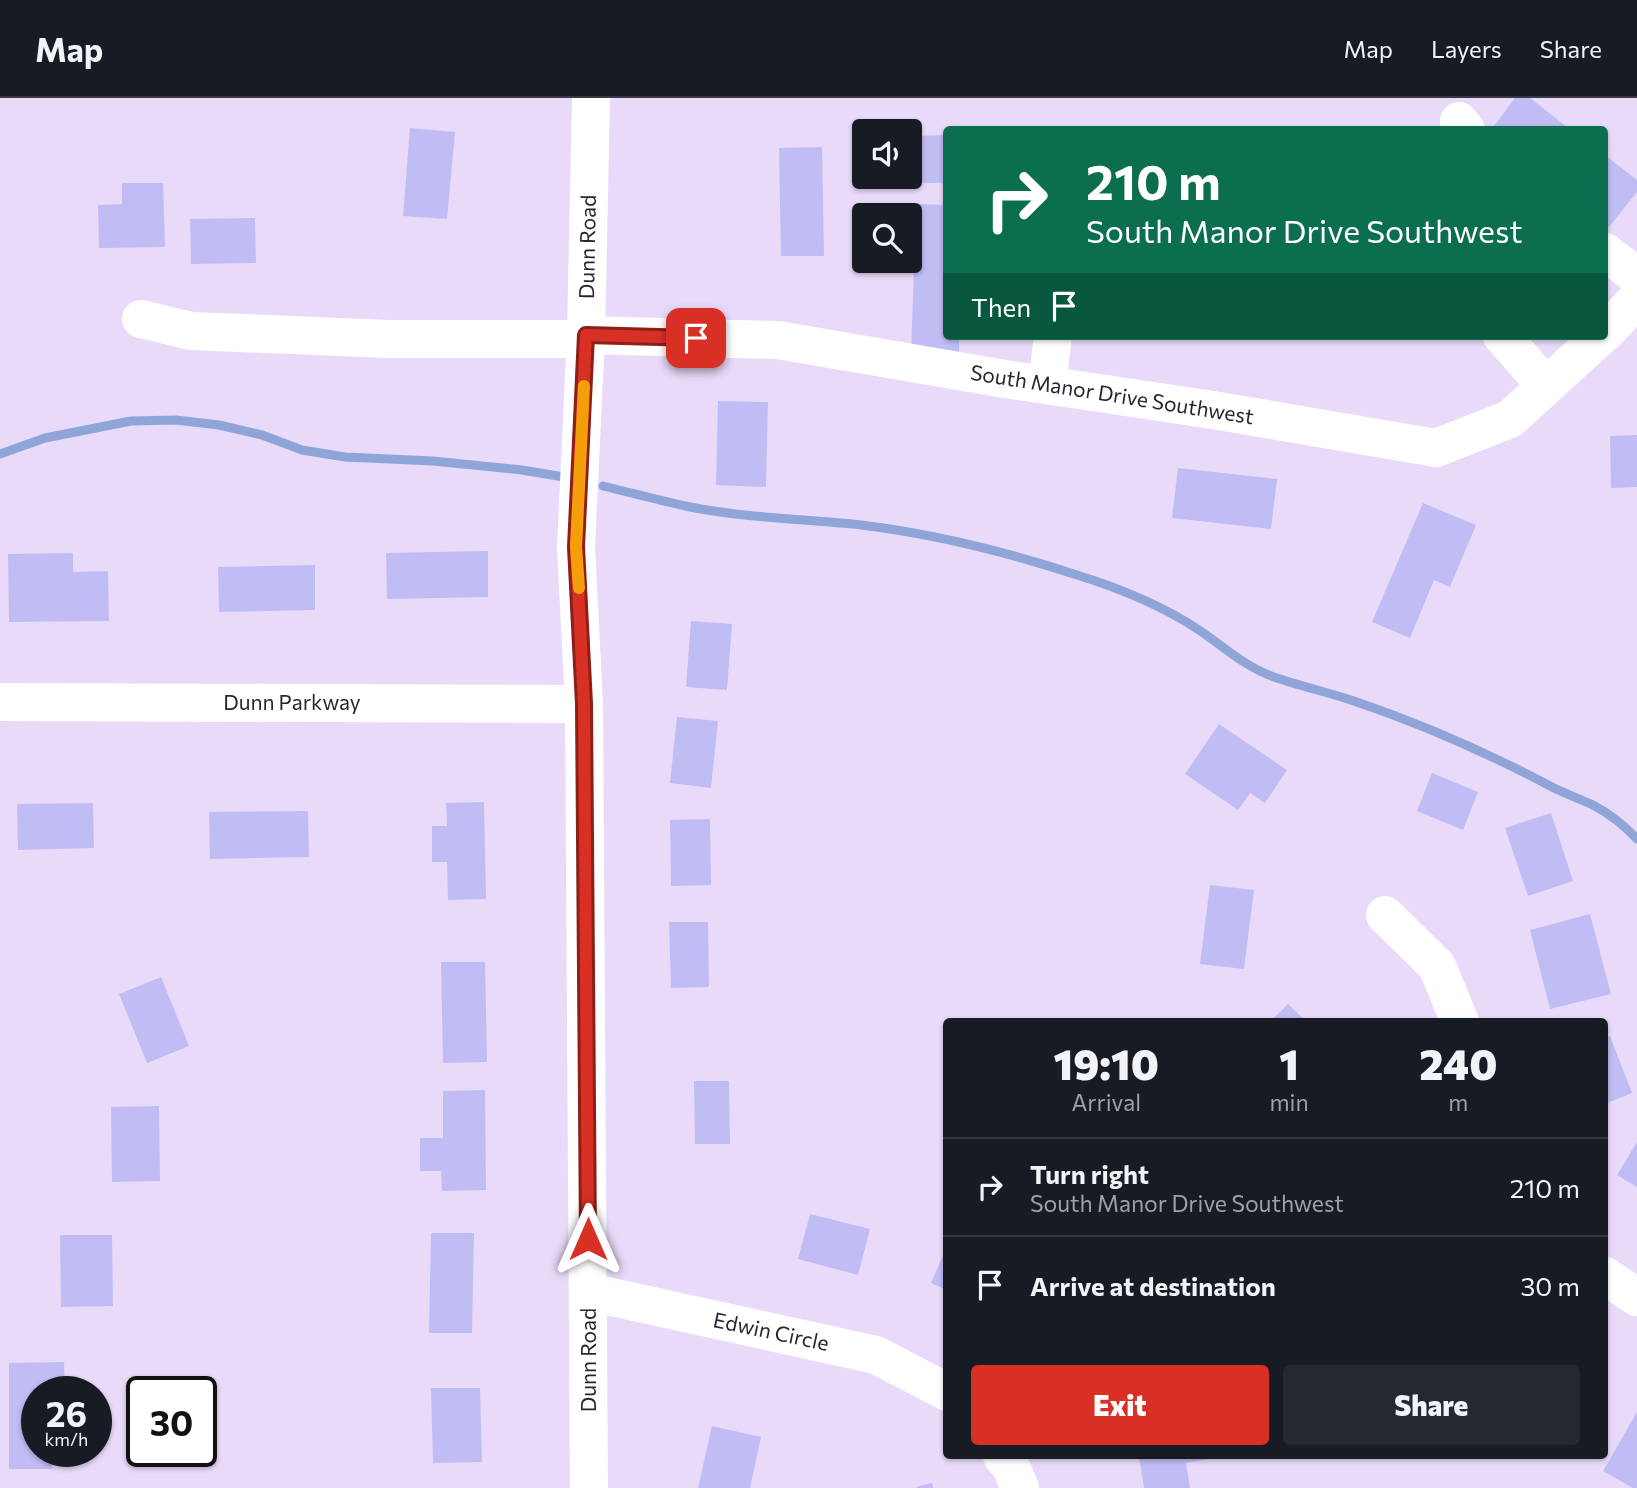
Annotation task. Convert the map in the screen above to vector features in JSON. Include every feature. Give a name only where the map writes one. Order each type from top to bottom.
[{"type":"street","name":"Dunn Road","points":[[589,1488],[584,704],[576,547],[586,337],[591,98]]},
{"type":"street","points":[[1608,254],[1637,276]]},
{"type":"street","name":"South Manor Drive Southwest","points":[[1608,329],[1637,299]]},
{"type":"street","name":"South Manor Drive Southwest","points":[[141,319],[191,331],[388,339],[586,337],[778,340],[1436,448],[1510,419],[1596,340]]},
{"type":"street","points":[[1047,385],[1053,340]]},
{"type":"street","points":[[1506,340],[1546,386]]},
{"type":"street","name":"Dunn Parkway","points":[[0,702],[584,704]]},
{"type":"street","points":[[1385,915],[1437,966],[1458,1018]]},
{"type":"street","points":[[1608,1278],[1637,1297]]},
{"type":"street","name":"Edwin Circle","points":[[589,1292],[876,1355],[943,1390]]},
{"type":"street","points":[[1004,1459],[1020,1488]]},
{"type":"building","points":[[1515,98],[1530,98],[1566,126],[1494,126]]},
{"type":"building","points":[[410,128],[455,132],[447,219],[403,216]]},
{"type":"building","points":[[943,135],[943,183],[922,183],[922,136]]},
{"type":"building","points":[[822,147],[824,256],[781,256],[779,148]]},
{"type":"building","points":[[1608,157],[1637,180],[1637,192],[1609,227]]},
{"type":"building","points":[[122,183],[163,183],[165,247],[99,248],[98,205],[122,204]]},
{"type":"building","points":[[922,204],[943,205],[943,340],[959,340],[959,356],[911,355],[914,273],[922,273]]},
{"type":"building","points":[[255,218],[256,263],[191,264],[190,219]]},
{"type":"building","points":[[718,401],[768,402],[766,487],[716,485]]},
{"type":"building","points":[[1637,435],[1637,487],[1611,488],[1610,436]]},
{"type":"building","points":[[1178,468],[1277,479],[1271,529],[1172,518]]},
{"type":"building","points":[[1423,503],[1476,525],[1450,587],[1434,580],[1410,638],[1372,622]]},
{"type":"building","points":[[488,551],[488,597],[387,599],[386,553]]},
{"type":"building","points":[[73,553],[73,572],[108,571],[109,621],[9,622],[8,554]]},
{"type":"building","points":[[315,565],[315,610],[219,612],[218,567]]},
{"type":"building","points":[[691,621],[732,624],[727,690],[686,687]]},
{"type":"building","points":[[677,717],[718,721],[711,788],[670,783]]},
{"type":"building","points":[[1219,724],[1287,770],[1265,803],[1250,793],[1238,810],[1185,774]]},
{"type":"building","points":[[1432,773],[1478,792],[1463,830],[1417,811]]},
{"type":"building","points":[[484,802],[486,899],[448,900],[447,862],[432,862],[432,826],[447,826],[446,803]]},
{"type":"building","points":[[93,803],[94,848],[18,850],[17,804]]},
{"type":"building","points":[[308,811],[309,857],[210,859],[209,812]]},
{"type":"building","points":[[1551,813],[1573,881],[1528,896],[1505,828]]},
{"type":"building","points":[[710,819],[711,885],[671,886],[670,820]]},
{"type":"building","points":[[1210,885],[1254,890],[1244,969],[1200,964]]},
{"type":"building","points":[[1590,914],[1611,994],[1550,1009],[1530,930]]},
{"type":"building","points":[[669,922],[708,922],[709,987],[671,988]]},
{"type":"building","points":[[441,962],[485,962],[487,1062],[443,1063]]},
{"type":"building","points":[[161,977],[189,1046],[147,1063],[119,994]]},
{"type":"building","points":[[1288,1004],[1303,1018],[1274,1018]]},
{"type":"building","points":[[1610,1036],[1632,1093],[1608,1103]]},
{"type":"building","points":[[694,1081],[729,1081],[730,1144],[695,1144]]},
{"type":"building","points":[[485,1090],[486,1190],[442,1191],[441,1171],[420,1171],[420,1138],[443,1138],[443,1091]]},
{"type":"building","points":[[159,1106],[160,1181],[112,1182],[111,1107]]},
{"type":"building","points":[[1637,1142],[1637,1187],[1617,1175]]},
{"type":"building","points":[[810,1214],[870,1229],[858,1275],[798,1259]]},
{"type":"building","points":[[431,1233],[474,1233],[472,1333],[429,1333]]},
{"type":"building","points":[[60,1235],[112,1235],[113,1306],[61,1307]]},
{"type":"building","points":[[943,1255],[943,1288],[931,1283]]},
{"type":"building","points":[[64,1362],[64,1376],[21,1376],[21,1467],[52,1469],[9,1469],[9,1363]]},
{"type":"building","points":[[431,1388],[480,1388],[482,1462],[433,1463]]},
{"type":"building","points":[[1637,1412],[1637,1488],[1633,1488],[1603,1471]]},
{"type":"building","points":[[712,1426],[761,1437],[750,1488],[698,1488]]},
{"type":"building","points":[[1139,1459],[1208,1459],[1186,1463],[1190,1488],[1144,1488]]},
{"type":"building","points":[[932,1483],[933,1488],[916,1487]]},
{"type":"waterway","points":[[0,454],[45,438],[131,421],[176,420],[219,425],[262,435],[302,450],[345,457],[433,461],[564,477]]},
{"type":"waterway","points":[[603,486],[711,511],[916,533],[997,551],[1093,580],[1171,613],[1263,673],[1379,710],[1504,762],[1557,790],[1599,808],[1637,839]]},
{"type":"slow traffic","points":[[579,588],[576,547],[584,386]]},
{"type":"route","points":[[588,1239],[584,704],[576,547],[586,335],[696,338]]}]
